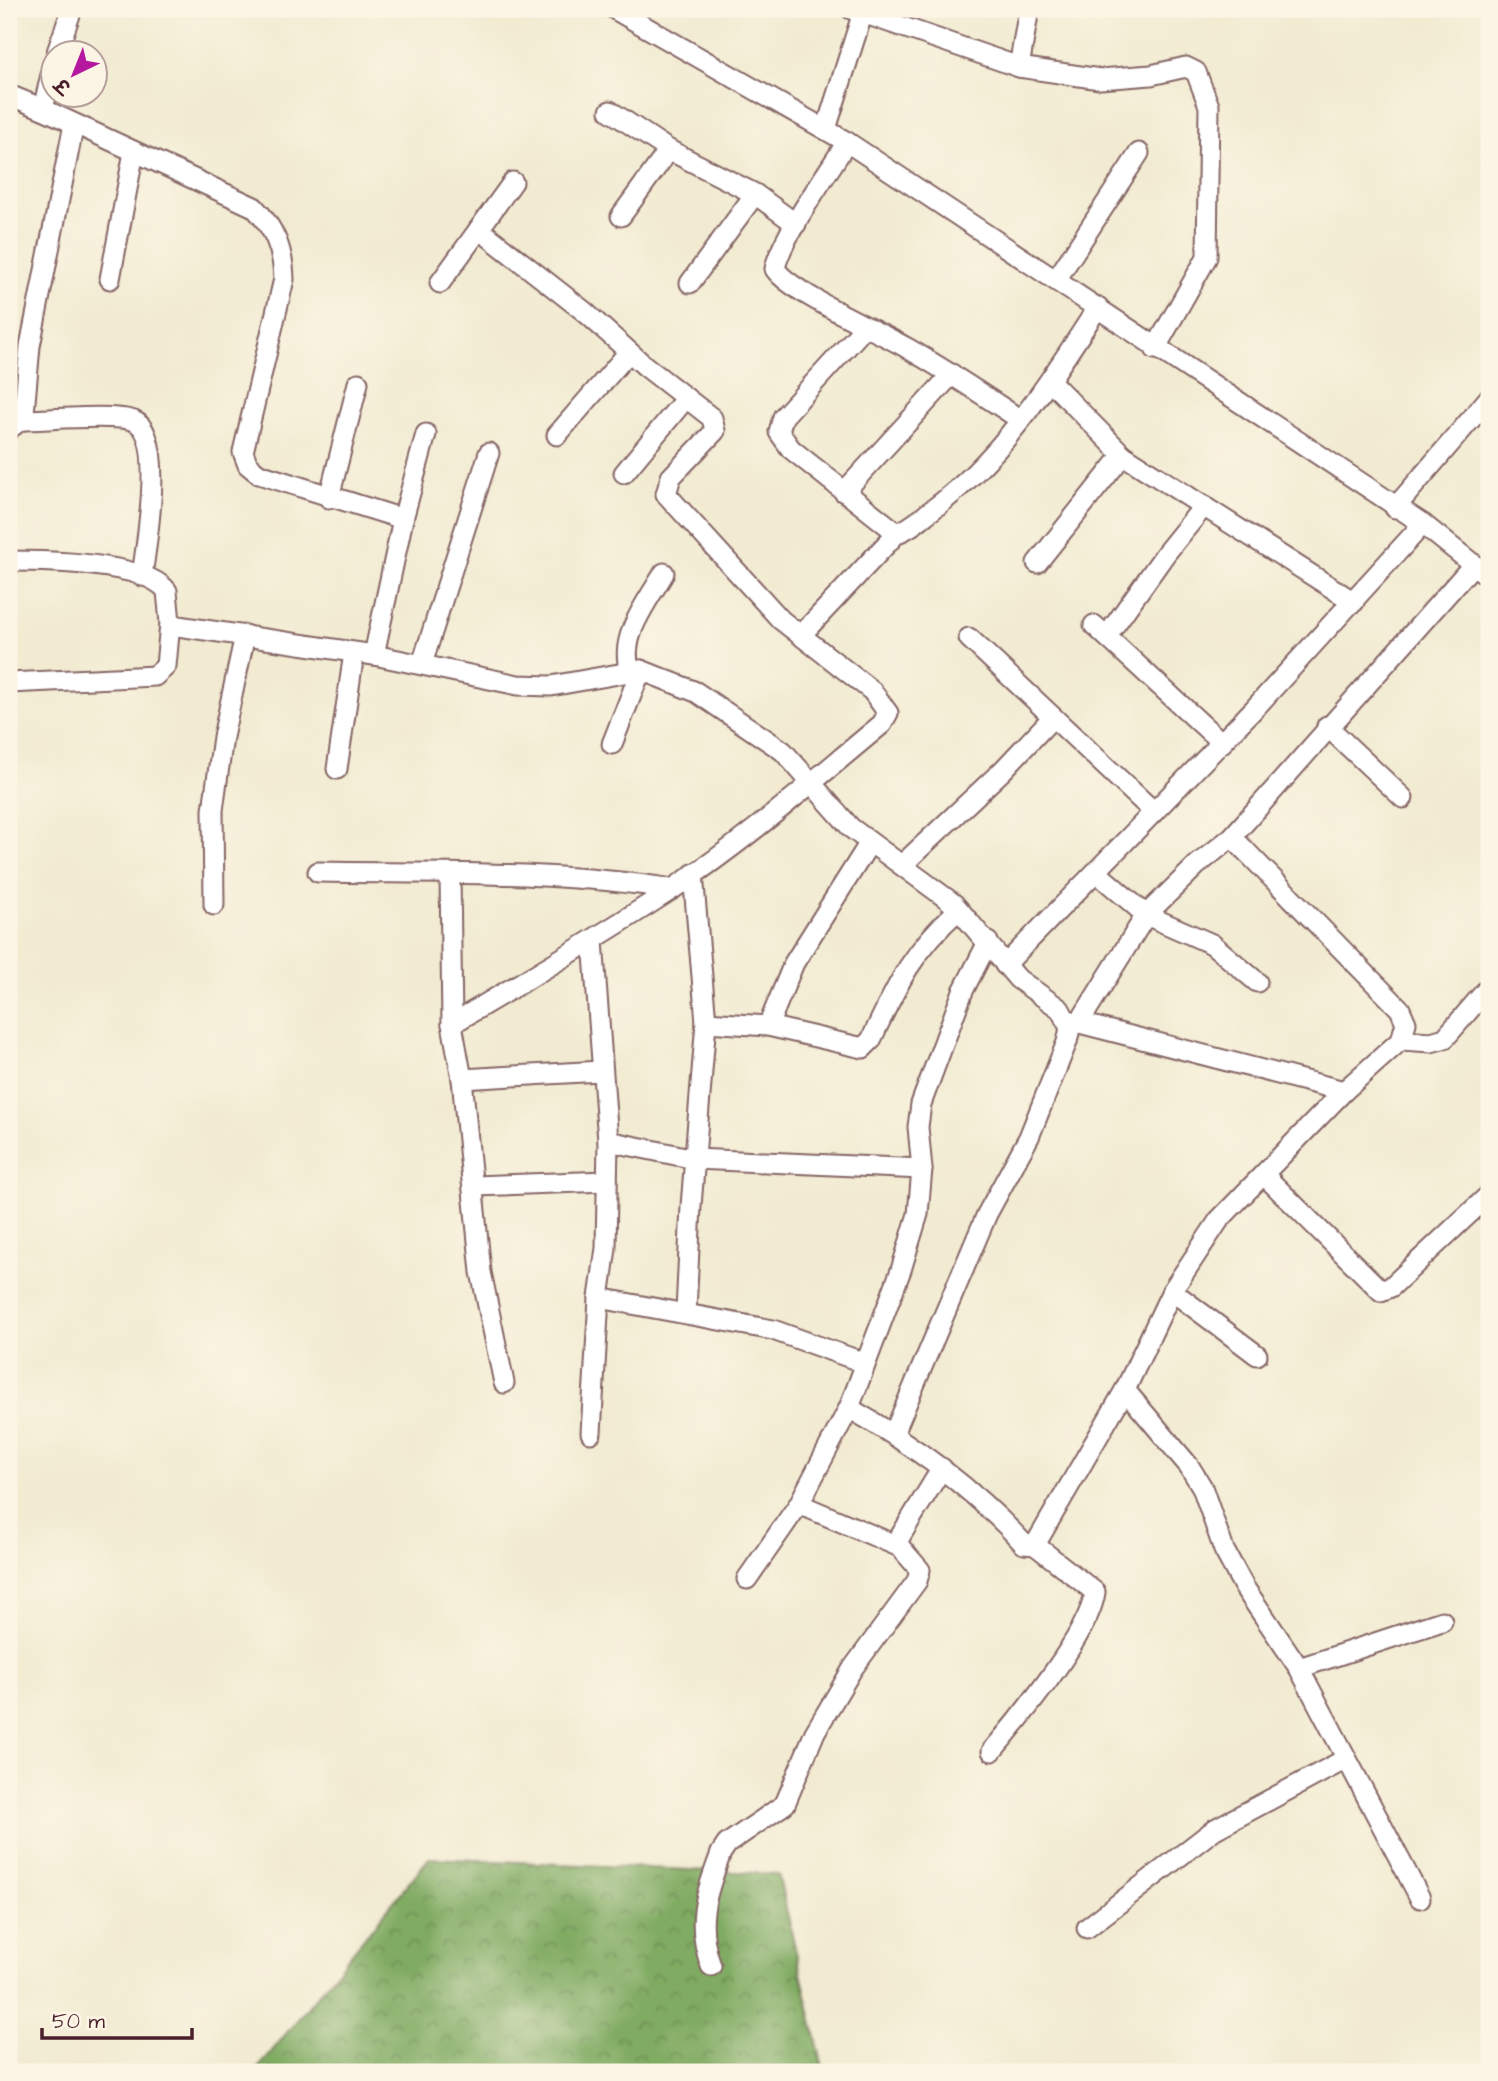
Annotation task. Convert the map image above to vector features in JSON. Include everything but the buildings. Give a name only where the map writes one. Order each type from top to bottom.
[{"type":"street","points":[[62,38],[72,9]]},
{"type":"street","points":[[614,9],[847,142],[1098,307],[1155,349],[1423,524],[1482,571],[1327,726],[1232,836],[1196,865],[1146,915],[1073,1021],[1029,1137],[987,1214],[894,1433]]},
{"type":"street","points":[[1019,67],[1029,9]]},
{"type":"street","points":[[826,129],[860,10],[1019,67],[1100,79],[1151,75],[1186,67],[1199,77],[1209,106],[1207,257],[1155,349]]},
{"type":"street","points":[[9,95],[254,207],[269,223],[284,259],[284,279],[243,452],[248,465],[259,474],[403,519]]},
{"type":"street","points":[[610,111],[669,150],[755,194],[796,224]]},
{"type":"street","points":[[74,124],[15,425],[128,418],[144,427],[149,439],[151,503],[142,576]]},
{"type":"street","points":[[847,142],[776,259],[775,269],[779,275],[865,327],[952,374],[1021,420]]},
{"type":"street","points":[[621,216],[669,150]]},
{"type":"street","points":[[110,279],[134,152]]},
{"type":"street","points":[[1056,280],[1139,153]]},
{"type":"street","points":[[440,283],[513,182]]},
{"type":"street","points":[[690,283],[755,194]]},
{"type":"street","points":[[452,1024],[673,889],[882,724],[888,713],[872,691],[782,620],[666,494],[665,488],[671,477],[715,432],[712,418],[629,352],[585,312],[479,229]]},
{"type":"street","points":[[801,635],[897,533],[953,494],[992,458],[1050,381],[1098,307]]},
{"type":"street","points":[[865,327],[783,417],[779,426],[782,440],[897,533]]},
{"type":"street","points":[[557,435],[629,352]]},
{"type":"street","points":[[844,492],[952,374]]},
{"type":"street","points":[[1050,381],[1123,455],[1354,602]]},
{"type":"street","points":[[329,498],[358,383]]},
{"type":"street","points":[[624,473],[686,398]]},
{"type":"street","points":[[1395,508],[1489,398]]},
{"type":"street","points":[[374,655],[403,519],[426,434]]},
{"type":"street","points":[[422,664],[489,453]]},
{"type":"street","points":[[1037,563],[1123,455]]},
{"type":"street","points":[[1204,506],[1100,631],[1222,743]]},
{"type":"street","points":[[1005,965],[1222,743],[1423,524]]},
{"type":"street","points":[[9,561],[93,566],[142,576],[160,583],[167,591],[170,623],[166,666],[155,676],[9,683]]},
{"type":"street","points":[[635,670],[625,656],[627,641],[664,573]]},
{"type":"street","points":[[170,623],[374,655],[517,685],[551,686],[635,670],[696,692],[783,751],[851,828],[958,910],[1018,979],[1073,1021],[1344,1091]]},
{"type":"street","points":[[214,905],[213,810],[223,737],[245,635]]},
{"type":"street","points":[[970,638],[1154,812]]},
{"type":"street","points":[[337,769],[354,653]]},
{"type":"street","points":[[612,744],[635,670]]},
{"type":"street","points":[[902,865],[1003,770],[1053,717]]},
{"type":"street","points":[[1327,726],[1403,798]]},
{"type":"street","points":[[1035,1545],[1125,1390],[1172,1291],[1219,1220],[1344,1091],[1401,1040],[1406,1023],[1400,1009],[1232,836]]},
{"type":"street","points":[[768,1026],[794,963],[869,844]]},
{"type":"street","points":[[1096,872],[1146,915],[1212,944],[1257,982]]},
{"type":"street","points":[[318,873],[546,876],[626,881],[673,889]]},
{"type":"street","points":[[450,874],[452,1024],[462,1079],[475,1186],[481,1272],[504,1383]]},
{"type":"street","points":[[686,1312],[706,1022],[693,874]]},
{"type":"street","points":[[706,1022],[768,1026],[863,1048],[871,1040],[905,968],[934,931],[958,910]]},
{"type":"street","points":[[591,1433],[598,1298],[606,1248],[608,1141],[593,940]]},
{"type":"street","points":[[747,1579],[799,1504],[849,1408],[918,1214],[922,1169],[918,1127],[921,1104],[963,991],[988,942]]},
{"type":"street","points":[[1401,1040],[1431,1042],[1445,1038],[1489,988]]},
{"type":"street","points":[[462,1079],[601,1071]]},
{"type":"street","points":[[608,1141],[695,1159],[922,1169]]},
{"type":"street","points":[[1264,1175],[1381,1291],[1391,1287],[1489,1195]]},
{"type":"street","points":[[475,1186],[607,1181]]},
{"type":"street","points":[[1172,1291],[1257,1355]]},
{"type":"street","points":[[598,1298],[686,1312],[772,1330],[865,1363]]},
{"type":"street","points":[[1125,1390],[1189,1466],[1202,1487],[1224,1550],[1244,1587],[1299,1668],[1420,1898]]},
{"type":"street","points":[[849,1408],[894,1433],[942,1468],[988,1506],[1024,1544],[1035,1545],[1093,1587],[1094,1599],[1052,1673],[992,1751]]},
{"type":"street","points":[[900,1547],[900,1535],[942,1468]]},
{"type":"street","points":[[711,1966],[704,1946],[702,1913],[721,1853],[727,1844],[785,1804],[815,1732],[853,1668],[918,1581],[920,1570],[900,1547],[799,1504]]},
{"type":"street","points":[[1299,1668],[1442,1621]]},
{"type":"street","points":[[1087,1928],[1215,1829],[1346,1759]]},
{"type":"green space","points":[[429,1858],[778,1874],[824,2072],[255,2072]]}]
